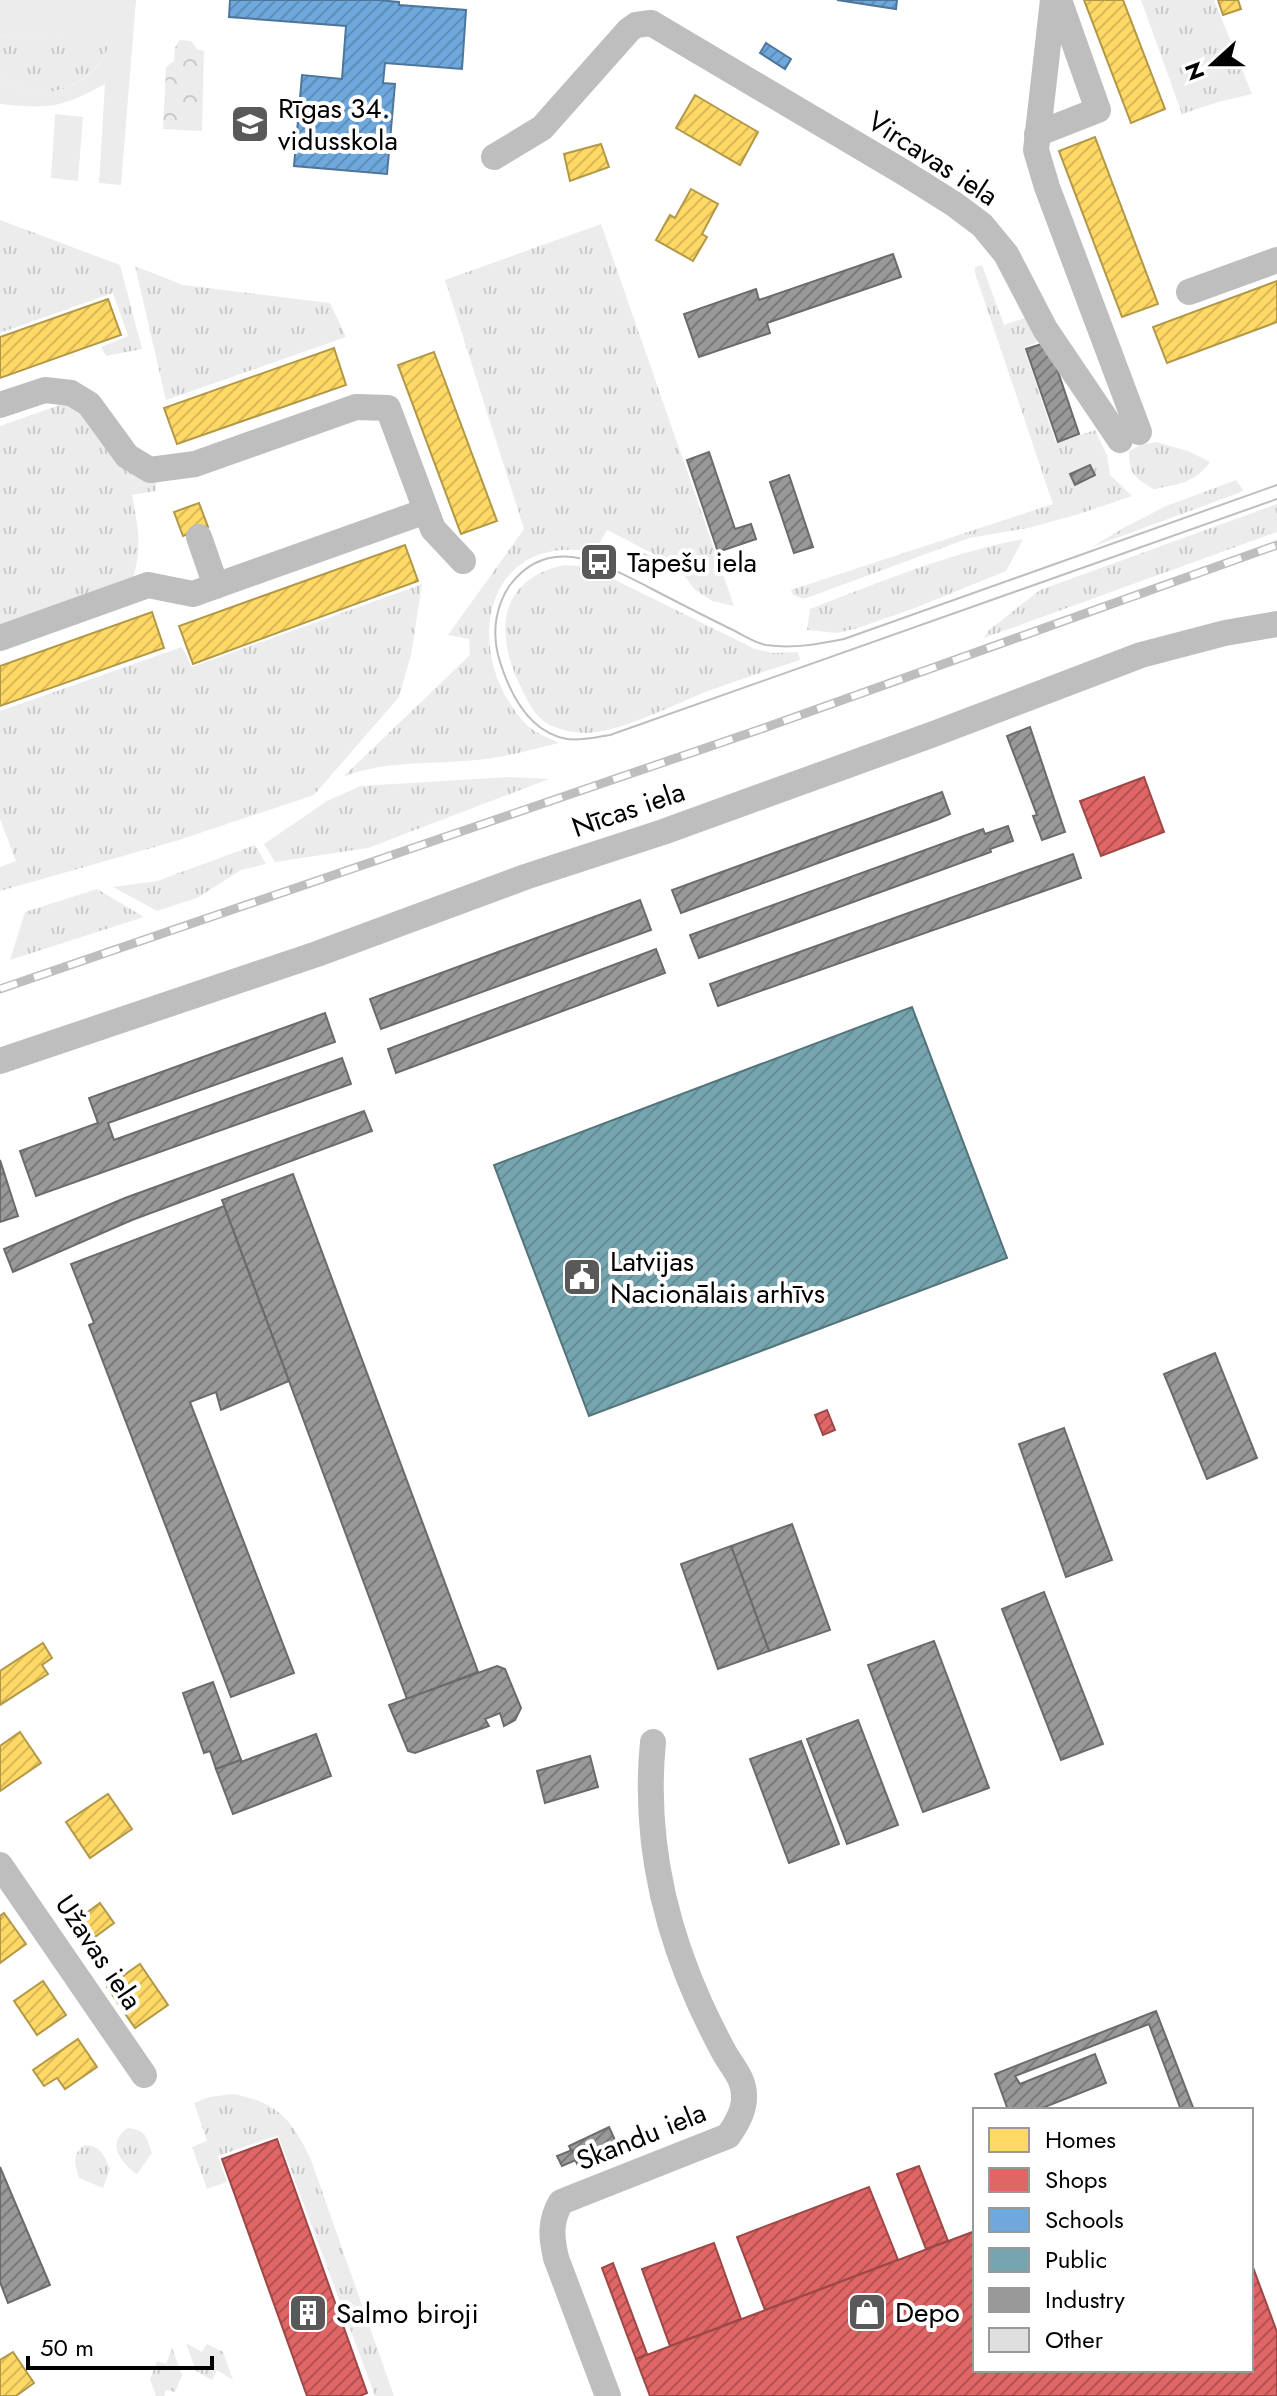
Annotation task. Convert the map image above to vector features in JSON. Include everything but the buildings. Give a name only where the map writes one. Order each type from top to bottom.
[{"type":"street","name":"Vircavas iela","points":[[653,12],[954,204],[982,225],[1006,254],[1045,329],[1130,436],[1036,150],[1056,0]]},
{"type":"street","points":[[1037,134],[1098,110],[1056,0]]},
{"type":"street","points":[[494,157],[542,128],[629,30],[653,12]]},
{"type":"street","points":[[1189,292],[1277,260]]},
{"type":"street","points":[[0,405],[45,390],[71,393],[89,404],[127,456],[150,470],[195,464],[356,407],[388,408],[433,529],[463,561]]},
{"type":"street","points":[[0,638],[148,585],[193,594],[426,511]]},
{"type":"street","points":[[199,537],[216,586]]},
{"type":"street","name":"Nīcas iela","points":[[0,1061],[317,954],[525,877],[663,832],[1141,655],[1225,633],[1277,624]]},
{"type":"street","name":"Skandu iela","points":[[608,2396],[556,2258],[552,2238],[552,2220],[556,2211],[561,2202],[728,2136],[740,2119],[745,2097],[740,2077],[725,2054],[688,1974],[663,1900],[651,1814],[653,1742]]},
{"type":"street","name":"Užavas iela","points":[[0,1865],[144,2075]]},
{"type":"green space","points":[[0,0],[136,0],[121,185],[99,183],[105,84],[55,105],[0,104],[0,74],[13,85],[29,91],[62,89],[78,83],[91,72],[109,44],[0,35]]},
{"type":"green space","points":[[1141,0],[1214,0],[1252,94],[1182,114]]},
{"type":"green space","points":[[0,35],[110,43],[103,59],[78,82],[46,92],[29,91],[14,85],[0,74]]},
{"type":"green space","points":[[179,40],[191,41],[197,49],[204,51],[202,131],[163,129],[166,67],[174,61]]},
{"type":"green space","points":[[55,114],[83,117],[78,181],[51,178]]},
{"type":"green space","points":[[0,220],[120,265],[142,349],[106,356],[101,347],[128,336],[113,293],[0,333]]},
{"type":"green space","points":[[601,224],[734,606],[712,601],[695,590],[677,566],[607,530],[594,552],[556,551],[526,561],[505,580],[493,606],[489,635],[494,667],[506,697],[527,725],[559,743],[500,757],[379,767],[343,777],[470,655],[469,639],[448,635],[524,529],[445,280]]},
{"type":"green space","points":[[982,265],[1004,325],[1031,316],[1043,339],[1024,348],[1056,443],[1095,430],[1107,455],[1110,475],[1132,496],[1028,528],[969,538],[804,599],[793,595],[791,590],[1053,504],[975,273],[975,267]]},
{"type":"green space","points":[[135,266],[183,285],[330,303],[346,337],[166,400]]},
{"type":"green space","points":[[68,402],[156,476],[156,491],[132,495],[138,548],[132,581],[0,626],[0,426]]},
{"type":"green space","points":[[1156,442],[1188,451],[1210,462],[1191,479],[1153,489],[1134,474],[1129,451]]},
{"type":"green space","points":[[1236,480],[1244,491],[1092,547],[1166,506]]},
{"type":"green space","points":[[1277,504],[1277,532],[984,638],[989,630],[1040,590]]},
{"type":"green space","points":[[1023,539],[1006,571],[855,629],[837,633],[807,630],[810,609],[942,560]]},
{"type":"green space","points":[[564,565],[580,566],[601,573],[755,649],[774,653],[798,652],[800,660],[708,691],[616,728],[587,733],[557,728],[541,719],[526,697],[511,663],[505,626],[508,609],[526,582]]},
{"type":"green space","points":[[422,584],[411,655],[399,697],[314,795],[176,841],[0,891],[0,867],[16,861],[0,819],[0,711],[182,647],[192,667]]},
{"type":"green space","points":[[509,777],[549,779],[368,848],[275,862],[264,844],[327,801],[361,786]]},
{"type":"green space","points":[[255,845],[266,864],[241,870],[197,898],[157,911],[113,887],[157,881]]},
{"type":"green space","points":[[97,889],[144,917],[10,960],[25,912]]},
{"type":"green space","points":[[233,2094],[273,2108],[298,2134],[311,2160],[394,2396],[375,2396],[278,2135],[218,2156],[227,2182],[207,2189],[192,2147],[207,2141],[194,2103],[209,2097]]},
{"type":"green space","points":[[128,2128],[142,2133],[152,2153],[137,2174],[118,2152],[117,2140]]},
{"type":"green space","points":[[85,2145],[98,2149],[110,2169],[103,2188],[79,2178],[76,2156]]},
{"type":"green space","points":[[186,2343],[202,2352],[207,2344],[223,2352],[233,2380],[217,2370],[212,2380],[196,2371]]},
{"type":"green space","points":[[172,2348],[182,2375],[175,2392],[166,2390],[164,2396],[156,2396],[150,2379],[157,2361],[166,2364]]},
{"type":"tram line","points":[[1277,485],[844,639],[806,645],[758,643],[617,571],[580,558],[561,556],[543,560],[526,569],[510,585],[496,618],[496,646],[502,668],[521,708],[541,728],[567,739],[610,735],[1277,499]]},
{"type":"railway","points":[[0,989],[764,728],[1277,545]]},
{"type":"place","name":"Rīgas 34. vidusskola","points":[[250,124]]},
{"type":"place","name":"Tapešu iela","points":[[599,562]]},
{"type":"place","name":"Latvijas Nacionālais arhīvs","points":[[582,1277]]},
{"type":"place","name":"Depo","points":[[867,2312]]},
{"type":"place","name":"Salmo biroji","points":[[308,2313]]}]
